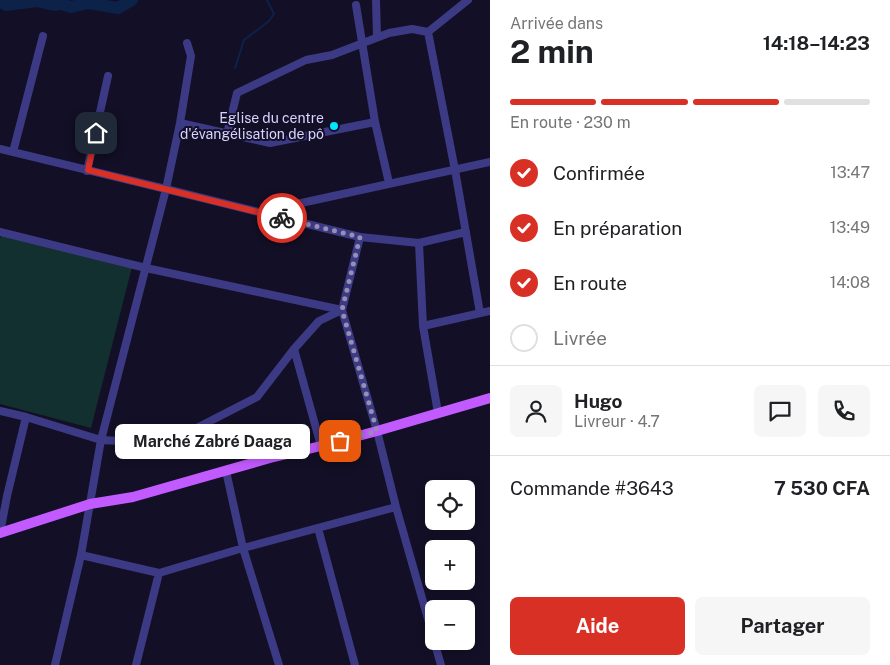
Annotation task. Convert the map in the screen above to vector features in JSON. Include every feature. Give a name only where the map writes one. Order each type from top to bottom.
[{"type":"main road","points":[[0,533],[90,504],[133,497],[270,458],[377,431],[490,398]]},
{"type":"street","points":[[376,0],[377,37]]},
{"type":"street","points":[[227,134],[237,93],[306,60],[332,55],[389,33],[412,29],[428,32],[468,0]]},
{"type":"street","points":[[356,5],[375,122],[389,184]]},
{"type":"street","points":[[428,32],[480,312]]},
{"type":"street","points":[[13,152],[43,36]]},
{"type":"street","points":[[54,665],[81,555],[102,440],[166,189],[180,123],[191,56],[188,43]]},
{"type":"street","points":[[88,170],[108,76]]},
{"type":"street","points":[[180,123],[270,143],[375,122]]},
{"type":"street","points":[[0,149],[360,237],[419,243],[466,232]]},
{"type":"street","points":[[258,212],[490,162]]},
{"type":"street","points":[[0,232],[146,268],[342,310]]},
{"type":"street","points":[[360,237],[342,310],[425,608]]},
{"type":"street","points":[[419,243],[423,326],[438,413]]},
{"type":"street","points":[[180,444],[185,434],[257,397],[294,349],[319,322],[342,310]]},
{"type":"street","points":[[423,326],[490,310]]},
{"type":"street","points":[[294,349],[321,446]]},
{"type":"street","points":[[0,411],[102,440],[180,444],[270,458]]},
{"type":"street","points":[[0,533],[3,496],[26,417]]},
{"type":"street","points":[[226,471],[243,548],[280,665]]},
{"type":"street","points":[[81,555],[159,573],[243,548],[396,507]]},
{"type":"street","points":[[318,528],[355,665]]},
{"type":"street","points":[[136,665],[159,573]]},
{"type":"street","points":[[437,650],[441,665]]},
{"type":"green space","points":[[2,233],[132,267],[91,428],[0,404],[0,239]]},
{"type":"waterway","points":[[0,1],[6,5],[37,1],[71,7],[88,3],[118,8],[132,0]]},
{"type":"waterway","points":[[235,68],[244,40],[269,21],[274,14],[267,0]]},
{"type":"way so far","points":[[282,218],[360,237],[342,310],[377,431],[340,441]]},
{"type":"place","name":"Eglise du centre d'évangélisation de pô","points":[[334,126]]},
{"type":"place","name":"Marché Zabré Daaga","points":[[340,441]]},
{"type":"route","points":[[96,133],[88,170],[282,218]]}]
